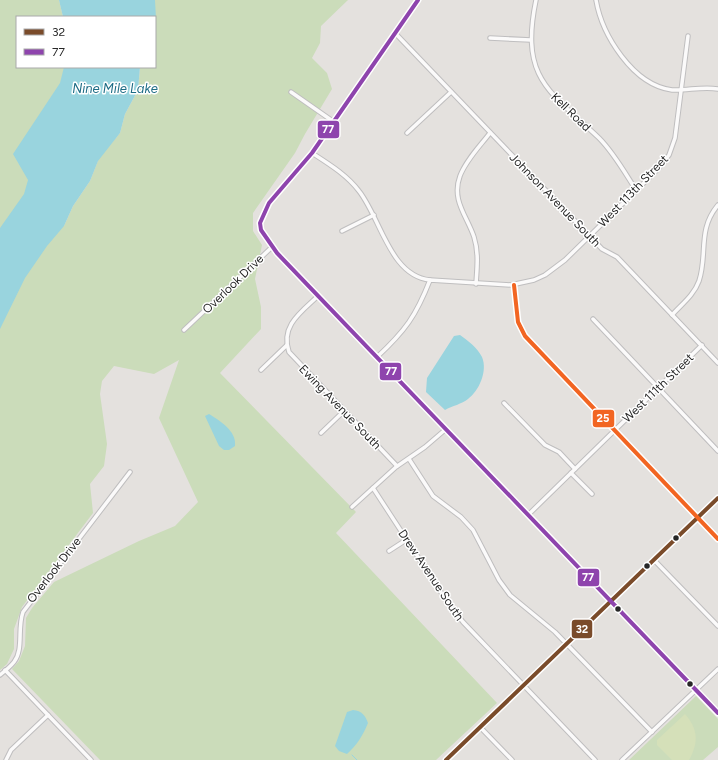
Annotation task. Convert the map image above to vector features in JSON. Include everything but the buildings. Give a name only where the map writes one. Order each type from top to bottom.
[{"type":"street","name":"Overlook Drive","points":[[184,330],[272,247],[261,230],[260,223],[263,214],[275,195],[312,153],[418,0]]},
{"type":"street","name":"Kell Road","points":[[536,0],[531,30],[531,40],[536,67],[547,89],[563,107],[607,147],[636,190]]},
{"type":"street","points":[[596,0],[607,34],[615,47],[630,65],[654,85],[667,89],[681,90],[700,88],[718,89]]},
{"type":"street","name":"Johnson Avenue South","points":[[395,33],[589,236],[602,249],[617,258],[718,363]]},
{"type":"street","name":"West 113th Street","points":[[312,153],[349,181],[365,200],[401,266],[414,276],[430,280],[476,284],[514,284],[534,280],[550,271],[589,236],[664,162],[672,147],[676,130],[688,36]]},
{"type":"street","points":[[490,38],[531,40]]},
{"type":"street","points":[[291,92],[334,122]]},
{"type":"street","points":[[407,133],[451,92]]},
{"type":"street","points":[[476,284],[476,248],[472,233],[458,203],[458,185],[463,168],[490,133]]},
{"type":"street","points":[[672,314],[689,297],[698,282],[701,273],[706,227],[718,205]]},
{"type":"street","points":[[342,231],[374,215]]},
{"type":"street","points":[[272,247],[718,713]]},
{"type":"street","points":[[377,357],[410,323],[423,300],[430,280]]},
{"type":"street","points":[[514,284],[518,322],[525,336],[718,539]]},
{"type":"street","points":[[261,370],[287,344],[290,324],[318,296]]},
{"type":"street","points":[[593,319],[718,451]]},
{"type":"street","name":"Ewing Avenue South","points":[[287,344],[294,358],[397,466]]},
{"type":"street","name":"West 111th Street","points":[[528,515],[702,345]]},
{"type":"street","points":[[504,403],[545,445],[559,452],[575,469]]},
{"type":"street","points":[[321,433],[344,411]]},
{"type":"street","points":[[352,507],[397,466],[426,448],[446,429]]},
{"type":"street","points":[[409,459],[433,496],[461,517],[473,530],[510,596],[567,644],[652,732]]},
{"type":"street","name":"Overlook Drive","points":[[0,675],[14,662],[20,650],[18,629],[22,612],[130,472]]},
{"type":"street","points":[[571,473],[592,494]]},
{"type":"street","name":"Drew Avenue South","points":[[373,488],[448,603],[463,622],[595,760]]},
{"type":"street","points":[[446,760],[718,498]]},
{"type":"street","points":[[389,551],[406,540]]},
{"type":"street","points":[[654,560],[718,626]]},
{"type":"street","points":[[622,760],[718,669]]},
{"type":"street","points":[[5,670],[92,760]]},
{"type":"street","points":[[6,760],[11,750],[48,715]]},
{"type":"street","points":[[480,727],[512,760]]},
{"type":"green space","points":[[0,0],[59,0],[63,16],[16,16],[16,68],[90,68],[64,226],[73,206],[90,181],[99,158],[120,133],[125,114],[138,90],[140,68],[156,68],[155,0],[348,0],[321,26],[320,43],[312,58],[327,73],[332,89],[295,153],[253,213],[253,231],[262,245],[255,279],[261,307],[261,329],[220,373],[356,512],[336,533],[497,703],[436,760],[100,760],[12,669],[19,661],[25,646],[26,618],[32,608],[54,582],[139,541],[175,526],[198,502],[159,418],[179,360],[154,374],[114,366],[102,381],[100,394],[107,444],[104,466],[90,484],[93,513],[22,607],[14,629],[14,649],[7,664],[0,670]]},
{"type":"green space","points":[[696,696],[718,719],[718,747],[703,760],[629,760]]},
{"type":"green space","points":[[685,714],[693,725],[696,741],[689,760],[672,760],[657,745],[657,740]]},
{"type":"water","points":[[59,0],[155,0],[156,16],[63,16]]},
{"type":"water","name":"Nine Mile Lake","points":[[64,68],[140,68],[138,90],[125,114],[120,133],[98,161],[90,181],[73,206],[64,226],[47,246],[25,278],[0,329],[0,228],[24,194],[28,180],[13,154],[60,83]]},
{"type":"water","points":[[460,335],[472,344],[480,353],[484,362],[483,374],[476,391],[468,399],[445,410],[426,392],[427,378],[454,336]]},
{"type":"water","points":[[209,414],[223,423],[231,431],[235,441],[235,446],[229,450],[224,450],[219,446],[205,416]]},
{"type":"water","points":[[353,710],[359,711],[363,714],[368,723],[359,740],[347,754],[339,751],[335,746],[347,712]]},
{"type":"waterway","points":[[352,755],[357,760]]},
{"type":"transit line","name":"77","points":[[418,0],[312,153],[269,203],[260,223],[261,230],[277,253],[718,713]]},
{"type":"transit line","name":"25","points":[[514,285],[518,322],[525,336],[718,539]]},
{"type":"transit line","name":"32","points":[[446,760],[718,498]]}]
